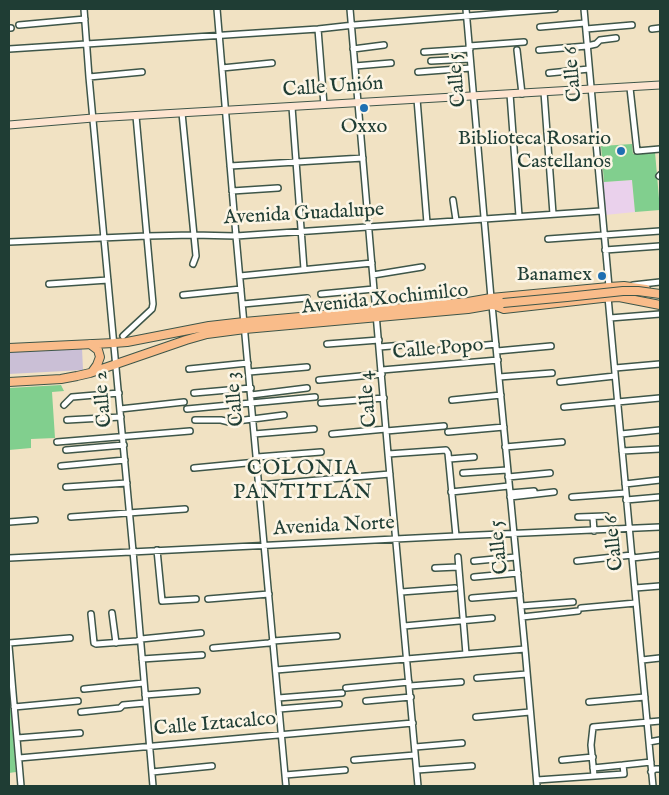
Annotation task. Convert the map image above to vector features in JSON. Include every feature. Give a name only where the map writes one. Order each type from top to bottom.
[{"type":"main road","name":"Avenida Xochimilco","points":[[9,348],[127,342],[209,326],[468,309],[492,302],[608,287],[624,286],[660,293]]},
{"type":"main road","points":[[608,287],[660,301]]},
{"type":"main road","points":[[492,302],[503,303],[623,290],[660,293]]},
{"type":"main road","name":"Avenida Xochimilco","points":[[492,302],[504,309],[608,298],[627,298],[660,305]]},
{"type":"main road","name":"Avenida Xochimilco","points":[[9,382],[70,378],[198,336],[245,325]]},
{"type":"main road","points":[[90,344],[98,350],[100,358],[90,373]]},
{"type":"street","name":"Calle 2","points":[[84,9],[134,551],[153,786]]},
{"type":"street","name":"Calle 3","points":[[217,9],[286,786]]},
{"type":"street","name":"Calle 4","points":[[350,9],[418,786]]},
{"type":"street","name":"Calle 5","points":[[466,9],[537,783]]},
{"type":"street","points":[[9,49],[318,29],[555,9]]},
{"type":"street","name":"Calle 6","points":[[584,9],[608,287]]},
{"type":"street","points":[[20,25],[85,19]]},
{"type":"street","points":[[540,27],[632,25]]},
{"type":"street","points":[[652,29],[660,28]]},
{"type":"street","points":[[318,29],[324,105]]},
{"type":"street","points":[[539,50],[587,46],[596,44],[600,40],[616,38]]},
{"type":"street","points":[[424,52],[524,42]]},
{"type":"street","points":[[353,48],[384,45]]},
{"type":"street","points":[[517,50],[522,94]]},
{"type":"street","points":[[431,61],[470,59]]},
{"type":"street","points":[[355,66],[391,63]]},
{"type":"street","points":[[222,68],[272,64]]},
{"type":"street","points":[[418,72],[471,68]]},
{"type":"street","points":[[549,73],[589,69]]},
{"type":"street","points":[[89,78],[142,72]]},
{"type":"street","name":"Calle Unión","points":[[9,125],[93,118],[660,85]]},
{"type":"street","points":[[630,88],[637,151],[660,149]]},
{"type":"street","points":[[544,92],[553,214]]},
{"type":"street","points":[[510,94],[519,216]]},
{"type":"street","points":[[417,99],[427,223]]},
{"type":"street","points":[[292,107],[304,270]]},
{"type":"street","points":[[182,114],[196,257],[193,264]]},
{"type":"street","points":[[123,336],[153,306],[136,116]]},
{"type":"street","points":[[230,166],[363,158]]},
{"type":"street","points":[[232,191],[278,188]]},
{"type":"street","points":[[453,200],[456,220]]},
{"type":"street","name":"Avenida Guadalupe","points":[[9,242],[147,236],[236,236],[601,211]]},
{"type":"street","points":[[548,239],[660,231]]},
{"type":"street","points":[[605,250],[660,246]]},
{"type":"street","points":[[240,276],[372,263]]},
{"type":"street","points":[[373,275],[422,267]]},
{"type":"street","points":[[49,284],[108,280]]},
{"type":"street","name":"Avenida Xochimilco","points":[[624,286],[660,282]]},
{"type":"street","points":[[321,294],[374,289]]},
{"type":"street","points":[[183,295],[241,290]]},
{"type":"street","points":[[243,304],[307,298]]},
{"type":"street","name":"Calle 6","points":[[608,298],[653,786]]},
{"type":"street","points":[[610,318],[660,314]]},
{"type":"street","points":[[327,344],[379,340]]},
{"type":"street","points":[[379,347],[416,344]]},
{"type":"street","points":[[440,350],[496,344]]},
{"type":"street","points":[[497,351],[551,346]]},
{"type":"street","name":"Calle Popo","points":[[319,380],[498,360]]},
{"type":"street","points":[[189,369],[248,363]]},
{"type":"street","points":[[615,368],[660,364]]},
{"type":"street","points":[[249,372],[307,367]]},
{"type":"street","points":[[499,377],[552,373]]},
{"type":"street","points":[[560,382],[615,376]]},
{"type":"street","points":[[194,393],[251,388]]},
{"type":"street","points":[[251,394],[307,388]]},
{"type":"street","points":[[64,405],[72,397],[119,393]]},
{"type":"street","points":[[452,400],[501,395]]},
{"type":"street","points":[[186,409],[315,397]]},
{"type":"street","points":[[321,403],[384,398]]},
{"type":"street","points":[[564,407],[660,398]]},
{"type":"street","points":[[120,409],[184,402]]},
{"type":"street","points":[[195,420],[229,422],[284,415]]},
{"type":"street","points":[[67,420],[121,417]]},
{"type":"street","points":[[332,434],[444,426]]},
{"type":"street","points":[[448,432],[504,427]]},
{"type":"street","points":[[254,434],[314,429]]},
{"type":"street","points":[[621,434],[660,430]]},
{"type":"street","points":[[57,442],[190,431]]},
{"type":"street","points":[[505,446],[562,442]]},
{"type":"street","points":[[66,450],[124,445]]},
{"type":"street","points":[[622,451],[660,449]]},
{"type":"street","points":[[388,454],[446,450],[449,460],[456,536]]},
{"type":"street","points":[[194,468],[321,452]]},
{"type":"street","points":[[449,460],[474,457]]},
{"type":"street","points":[[61,466],[125,460]]},
{"type":"street","points":[[464,472],[507,470]]},
{"type":"street","points":[[508,477],[550,473]]},
{"type":"street","points":[[259,485],[390,474]]},
{"type":"street","points":[[625,484],[660,480]]},
{"type":"street","points":[[66,487],[127,483]]},
{"type":"street","points":[[451,492],[509,486]]},
{"type":"street","points":[[510,495],[553,490]]},
{"type":"street","points":[[572,497],[626,493]]},
{"type":"street","points":[[626,500],[660,497]]},
{"type":"street","points":[[71,517],[184,509]]},
{"type":"street","points":[[578,517],[606,516]]},
{"type":"street","points":[[592,517],[594,531]]},
{"type":"street","points":[[9,522],[35,520]]},
{"type":"street","name":"Avenida Norte","points":[[9,558],[660,528]]},
{"type":"street","points":[[157,550],[162,601],[196,599]]},
{"type":"street","points":[[577,561],[660,555]]},
{"type":"street","points":[[458,557],[466,654]]},
{"type":"street","points":[[474,561],[516,557]]},
{"type":"street","points":[[435,568],[458,567]]},
{"type":"street","points":[[474,578],[518,573]]},
{"type":"street","points":[[635,588],[660,586]]},
{"type":"street","points":[[401,592],[455,588]]},
{"type":"street","points":[[208,599],[269,594]]},
{"type":"street","points":[[472,598],[520,594]]},
{"type":"street","points":[[521,606],[573,602]]},
{"type":"street","points":[[522,617],[636,603]]},
{"type":"street","points":[[112,613],[116,643]]},
{"type":"street","points":[[91,614],[94,644],[201,633]]},
{"type":"street","points":[[404,626],[492,618]]},
{"type":"street","points":[[213,648],[337,636]]},
{"type":"street","points":[[21,786],[9,644],[70,638]]},
{"type":"street","points":[[276,670],[525,649]]},
{"type":"street","points":[[142,659],[202,654]]},
{"type":"street","points":[[642,660],[660,658]]},
{"type":"street","points":[[477,678],[527,674]]},
{"type":"street","points":[[346,688],[461,682]]},
{"type":"street","points":[[84,688],[144,683]]},
{"type":"street","points":[[145,695],[196,691]]},
{"type":"street","points":[[278,698],[342,693]]},
{"type":"street","points":[[366,701],[411,697]]},
{"type":"street","points":[[589,702],[645,698]]},
{"type":"street","points":[[14,708],[78,701]]},
{"type":"street","points":[[81,712],[146,703]]},
{"type":"street","points":[[279,709],[339,704]]},
{"type":"street","points":[[476,717],[530,712]]},
{"type":"street","points":[[594,776],[592,757],[593,727],[660,721]]},
{"type":"street","name":"Calle Iztacalco","points":[[19,758],[413,723]]},
{"type":"street","points":[[17,738],[80,733]]},
{"type":"street","points":[[649,742],[660,740]]},
{"type":"street","points":[[415,747],[462,743]]},
{"type":"street","points":[[354,760],[416,755]]},
{"type":"street","points":[[562,760],[592,757]]},
{"type":"street","points":[[594,768],[651,762]]},
{"type":"street","points":[[623,765],[624,774]]},
{"type":"street","points":[[152,772],[212,766]]},
{"type":"street","points":[[417,770],[472,766]]},
{"type":"street","points":[[651,772],[655,769],[660,769]]},
{"type":"street","points":[[285,775],[345,770]]},
{"type":"street","points":[[537,783],[631,773]]},
{"type":"shaded area","points":[[632,180],[635,212],[605,215],[602,182]]},
{"type":"shaded area","points":[[82,348],[83,370],[9,374],[9,352]]},
{"type":"green space","points":[[632,144],[633,154],[655,152],[660,210],[635,212],[632,180],[604,182],[601,146]]},
{"type":"green space","points":[[61,385],[64,391],[52,392],[55,438],[31,439],[31,448],[9,450],[9,388]]},
{"type":"green space","points":[[9,688],[16,772],[9,773]]},
{"type":"place","name":"Oxxo","points":[[364,108]]},
{"type":"place","name":"Biblioteca Rosario Castellanos","points":[[621,151]]},
{"type":"place","name":"Banamex","points":[[602,276]]},
{"type":"district","name":"COLONIA PANTITLÁN","points":[[303,482]]}]
